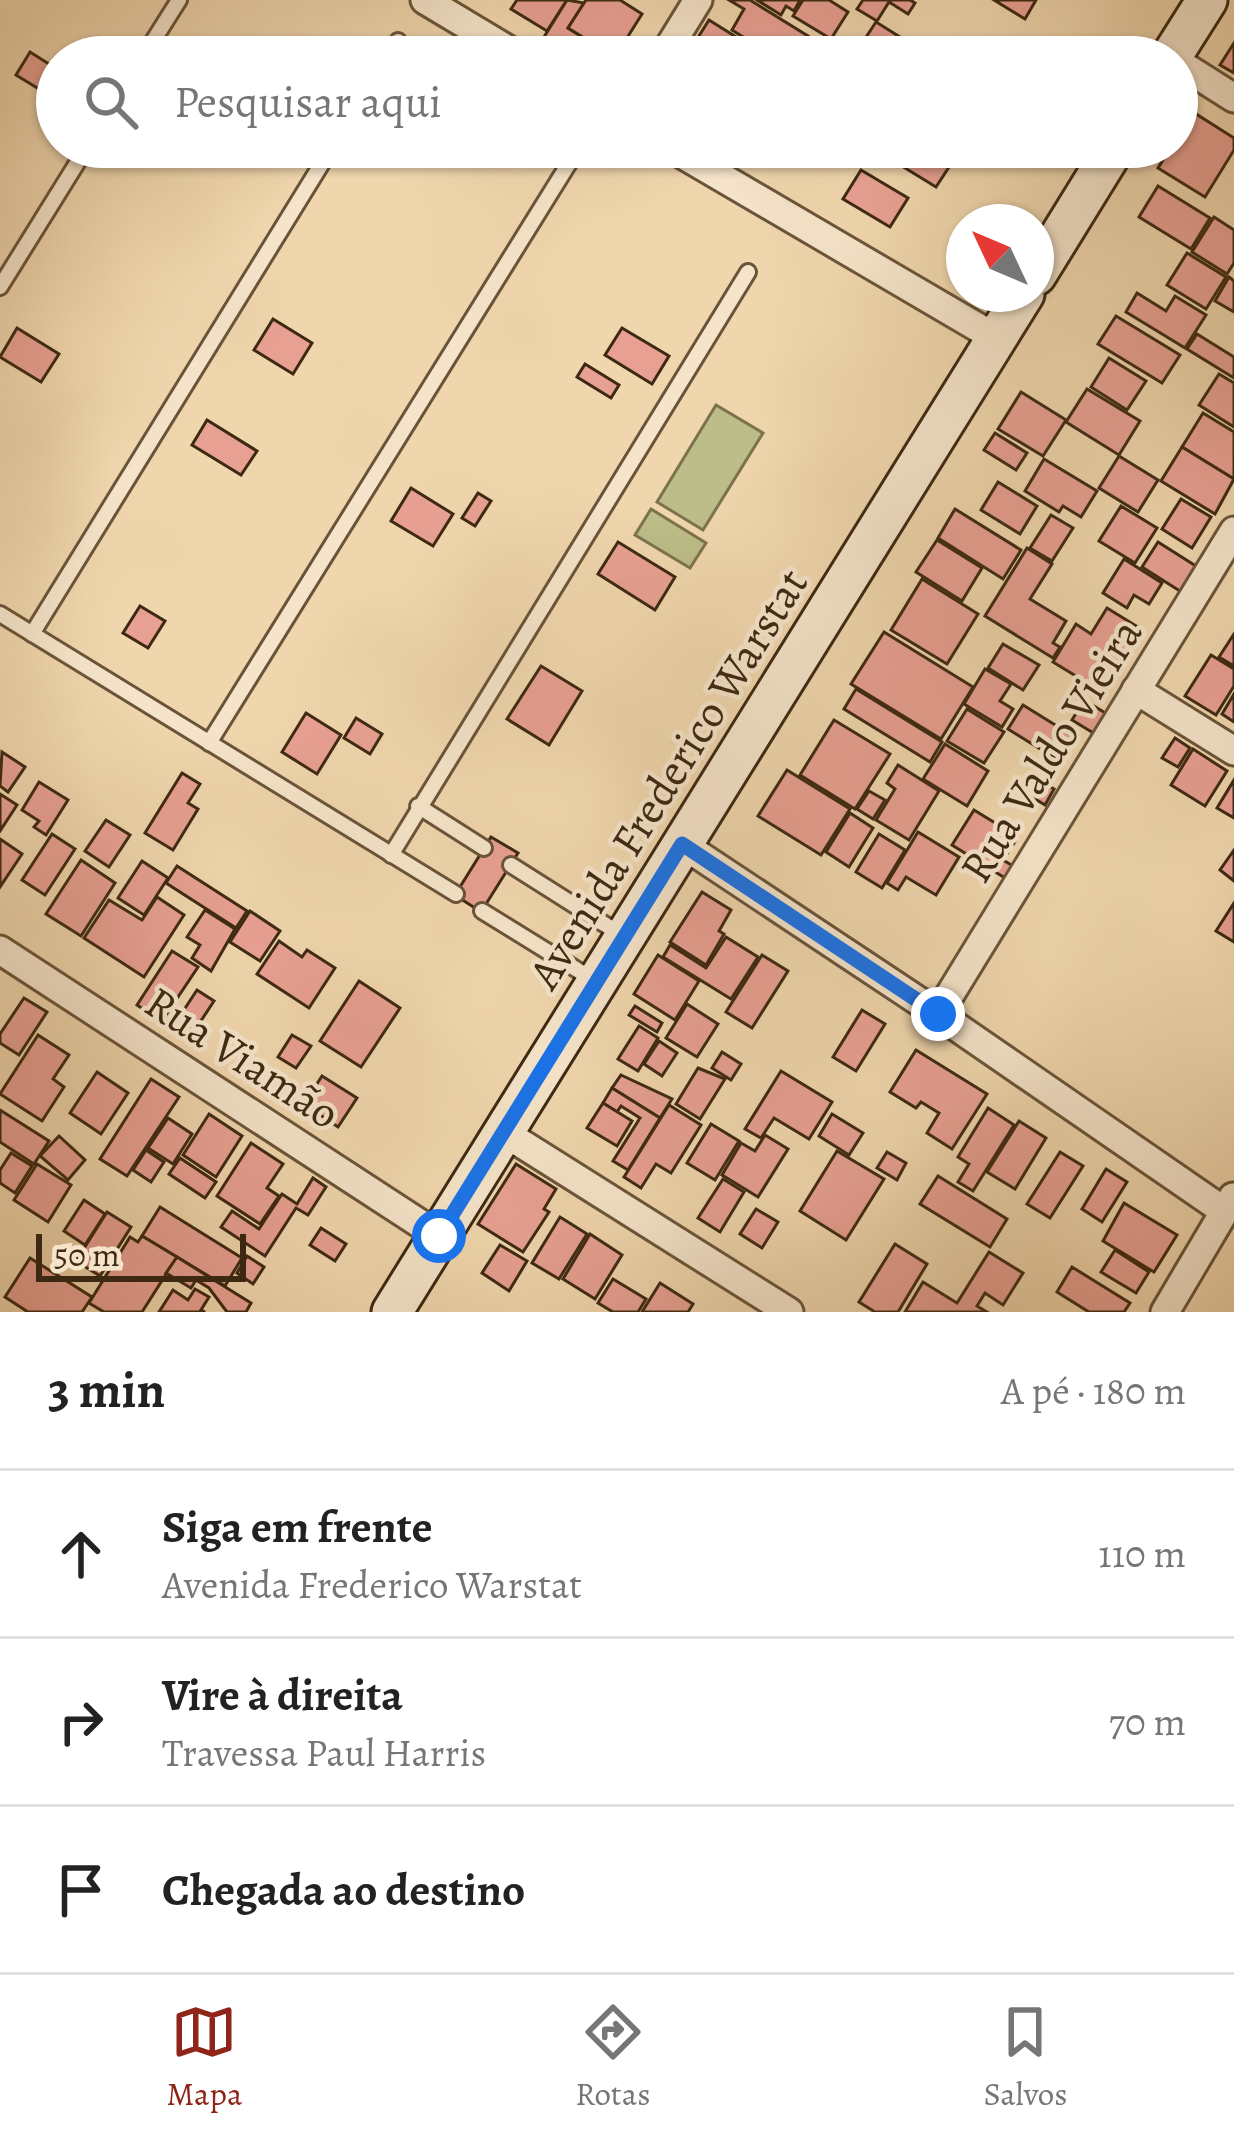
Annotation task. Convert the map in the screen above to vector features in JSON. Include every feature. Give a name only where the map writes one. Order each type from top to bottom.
[{"type":"street","points":[[425,0],[485,36]]},
{"type":"street","points":[[676,36],[698,0]]},
{"type":"street","points":[[1187,36],[1207,0]]},
{"type":"street","points":[[1198,75],[1234,98]]},
{"type":"street","points":[[706,168],[996,338]]},
{"type":"street","points":[[1054,245],[1102,168]]},
{"type":"street","name":"Avenida Frederico Warstat","points":[[392,1312],[1013,312]]},
{"type":"street","name":"Rua Valdo Vieira","points":[[938,1014],[1234,531]]},
{"type":"street","points":[[1136,690],[1234,751]]},
{"type":"street","points":[[682,844],[1229,1203],[1165,1312]]},
{"type":"street","name":"Rua Viamão","points":[[0,950],[439,1236]]},
{"type":"street","points":[[503,1132],[789,1312]]},
{"type":"lane","points":[[156,36],[179,0]]},
{"type":"lane","points":[[0,287],[74,168]]},
{"type":"lane","points":[[32,634],[319,168]]},
{"type":"lane","points":[[209,743],[566,168]]},
{"type":"lane","points":[[391,854],[748,272]]},
{"type":"lane","points":[[0,614],[456,894]]},
{"type":"lane","points":[[418,806],[484,848]]},
{"type":"lane","points":[[511,865],[625,937]]},
{"type":"lane","points":[[482,911],[597,982]]},
{"type":"green space","points":[[716,405],[763,433],[703,530],[657,502]]},
{"type":"green space","points":[[651,509],[706,543],[690,568],[635,535]]},
{"type":"building","points":[[517,0],[567,0],[547,31],[511,9]]},
{"type":"building","points":[[567,0],[584,3],[568,28],[581,36],[545,36]]},
{"type":"building","points":[[586,0],[620,0],[642,14],[628,36],[581,36],[568,28]]},
{"type":"building","points":[[729,0],[750,0],[808,36],[742,36],[732,30],[744,9]]},
{"type":"building","points":[[757,0],[800,0],[794,11],[786,6],[781,15]]},
{"type":"building","points":[[803,0],[829,0],[848,12],[833,36],[793,16]]},
{"type":"building","points":[[863,0],[915,3],[908,14],[889,2],[877,21],[857,9]]},
{"type":"building","points":[[994,0],[1036,0],[1025,19]]},
{"type":"building","points":[[709,20],[734,36],[699,36]]},
{"type":"building","points":[[876,22],[898,36],[867,36]]},
{"type":"building","points":[[1234,43],[1234,73],[1220,65]]},
{"type":"building","points":[[30,52],[36,56],[36,87],[16,75]]},
{"type":"building","points":[[1198,115],[1234,138],[1234,150],[1205,197],[1158,168],[1198,168]]},
{"type":"building","points":[[905,168],[948,168],[936,187]]},
{"type":"building","points":[[861,170],[908,198],[890,227],[843,199]]},
{"type":"building","points":[[1158,186],[1210,218],[1191,249],[1139,217]]},
{"type":"building","points":[[1214,217],[1234,230],[1234,263],[1227,274],[1192,252]]},
{"type":"building","points":[[1187,253],[1226,277],[1206,309],[1167,285]]},
{"type":"building","points":[[1229,277],[1234,281],[1234,312],[1215,301]]},
{"type":"building","points":[[1137,293],[1166,311],[1175,296],[1206,315],[1185,348],[1126,312]]},
{"type":"building","points":[[1116,316],[1180,355],[1162,383],[1098,344]]},
{"type":"building","points":[[273,319],[312,343],[293,374],[254,350]]},
{"type":"building","points":[[17,328],[59,354],[41,382],[0,357]]},
{"type":"building","points":[[622,328],[669,356],[652,384],[605,355]]},
{"type":"building","points":[[1197,334],[1234,357],[1234,378],[1187,349]]},
{"type":"building","points":[[1109,358],[1146,381],[1127,410],[1091,387]]},
{"type":"building","points":[[585,364],[619,385],[611,398],[577,377]]},
{"type":"building","points":[[1219,374],[1234,383],[1234,427],[1199,405]]},
{"type":"building","points":[[1087,389],[1140,421],[1119,455],[1066,422]]},
{"type":"building","points":[[1021,392],[1066,420],[1043,456],[998,429]]},
{"type":"building","points":[[1203,413],[1234,432],[1234,479],[1182,447]]},
{"type":"building","points":[[207,420],[257,451],[241,475],[192,445]]},
{"type":"building","points":[[995,433],[1027,453],[1016,470],[984,450]]},
{"type":"building","points":[[1182,447],[1234,479],[1215,514],[1161,481]]},
{"type":"building","points":[[1119,456],[1158,480],[1138,512],[1099,488]]},
{"type":"building","points":[[1044,459],[1097,491],[1081,517],[1063,506],[1059,512],[1025,491]]},
{"type":"building","points":[[998,482],[1037,506],[1020,534],[981,510]]},
{"type":"building","points":[[411,488],[453,514],[433,546],[391,521]]},
{"type":"building","points":[[478,493],[491,501],[475,526],[462,518]]},
{"type":"building","points":[[1181,499],[1211,517],[1192,548],[1162,529]]},
{"type":"building","points":[[1121,506],[1157,528],[1135,563],[1099,541]]},
{"type":"building","points":[[955,509],[1021,550],[1003,579],[938,538]]},
{"type":"building","points":[[1051,515],[1073,528],[1052,561],[1030,548]]},
{"type":"building","points":[[937,540],[982,568],[962,601],[916,572]]},
{"type":"building","points":[[618,542],[675,577],[655,610],[598,574]]},
{"type":"building","points":[[1158,542],[1199,568],[1183,593],[1142,567]]},
{"type":"building","points":[[1027,548],[1052,564],[1030,599],[1066,621],[1053,643],[1060,647],[1053,658],[985,616]]},
{"type":"building","points":[[1124,559],[1162,583],[1149,604],[1134,595],[1127,608],[1103,593]]},
{"type":"building","points":[[922,579],[978,614],[947,664],[891,630]]},
{"type":"building","points":[[140,606],[165,621],[148,648],[123,633]]},
{"type":"building","points":[[1107,608],[1141,629],[1102,692],[1053,662],[1076,624],[1091,634]]},
{"type":"building","points":[[884,632],[973,687],[941,739],[851,684]]},
{"type":"building","points":[[1234,634],[1234,666],[1219,657]]},
{"type":"building","points":[[1003,644],[1039,665],[1023,690],[988,668]]},
{"type":"building","points":[[1211,655],[1234,669],[1234,686],[1216,715],[1185,696]]},
{"type":"building","points":[[541,666],[582,691],[549,745],[507,719]]},
{"type":"building","points":[[985,669],[1011,684],[1000,701],[1013,709],[1002,727],[964,704]]},
{"type":"building","points":[[856,689],[942,742],[930,762],[844,709]]},
{"type":"building","points":[[1234,694],[1234,722],[1222,714]]},
{"type":"building","points":[[1084,700],[1107,714],[1095,734],[1072,720]]},
{"type":"building","points":[[1023,705],[1073,736],[1058,760],[1008,729]]},
{"type":"building","points":[[967,709],[1004,732],[984,763],[947,741]]},
{"type":"building","points":[[306,713],[341,735],[317,774],[282,752]]},
{"type":"building","points":[[356,718],[382,734],[370,754],[344,738]]},
{"type":"building","points":[[834,720],[890,754],[855,809],[800,775]]},
{"type":"building","points":[[1175,738],[1190,748],[1178,767],[1162,758]]},
{"type":"building","points":[[945,744],[988,771],[967,806],[923,779]]},
{"type":"building","points":[[1193,749],[1227,771],[1205,806],[1171,785]]},
{"type":"building","points":[[2,752],[25,767],[8,792],[0,786]]},
{"type":"building","points":[[898,765],[939,791],[909,840],[876,820],[895,789],[887,783]]},
{"type":"building","points":[[787,770],[850,809],[821,855],[758,816]]},
{"type":"building","points":[[182,773],[200,784],[188,803],[198,809],[173,850],[145,833]]},
{"type":"building","points":[[1032,776],[1054,789],[1045,805],[1022,791]]},
{"type":"building","points":[[1234,780],[1234,818],[1217,808]]},
{"type":"building","points":[[39,782],[68,800],[46,835],[34,827],[39,821],[22,810]]},
{"type":"building","points":[[869,791],[885,800],[873,819],[857,809]]},
{"type":"building","points":[[0,794],[17,805],[0,831]]},
{"type":"building","points":[[974,810],[1018,837],[1003,860],[1013,866],[1005,878],[952,845]]},
{"type":"building","points":[[850,813],[873,828],[849,867],[826,852]]},
{"type":"building","points":[[106,820],[130,835],[109,867],[85,851]]},
{"type":"building","points":[[918,832],[959,857],[936,895],[906,877],[898,890],[887,883]]},
{"type":"building","points":[[52,834],[75,849],[45,895],[22,880]]},
{"type":"building","points":[[879,834],[905,850],[882,888],[856,872]]},
{"type":"building","points":[[491,837],[518,853],[481,912],[455,895]]},
{"type":"building","points":[[0,839],[22,854],[0,887]]},
{"type":"building","points":[[1234,850],[1234,881],[1220,870]]},
{"type":"building","points":[[81,860],[115,883],[81,936],[46,914]]},
{"type":"building","points":[[142,861],[168,878],[144,915],[118,898]]},
{"type":"building","points":[[177,866],[247,911],[236,928],[166,883]]},
{"type":"building","points":[[702,892],[731,910],[706,965],[670,942]]},
{"type":"building","points":[[157,897],[184,915],[144,977],[84,938],[109,900],[142,920]]},
{"type":"building","points":[[1234,903],[1234,942],[1216,931]]},
{"type":"building","points":[[205,910],[235,929],[211,971],[192,958],[200,945],[187,937]]},
{"type":"building","points":[[250,911],[280,931],[260,961],[230,942]]},
{"type":"building","points":[[726,937],[758,957],[731,999],[663,957],[670,945],[706,968]]},
{"type":"building","points":[[279,941],[302,957],[307,950],[335,968],[309,1008],[257,974]]},
{"type":"building","points":[[172,951],[198,967],[162,1021],[137,1005]]},
{"type":"building","points":[[658,955],[699,981],[675,1020],[634,994]]},
{"type":"building","points":[[762,955],[788,971],[752,1028],[726,1012]]},
{"type":"building","points":[[359,981],[400,1008],[361,1067],[320,1041]]},
{"type":"building","points":[[197,990],[214,1001],[189,1039],[172,1028]]},
{"type":"building","points":[[24,998],[47,1012],[19,1055],[0,1043],[0,1034]]},
{"type":"building","points":[[687,1004],[718,1024],[697,1057],[666,1038]]},
{"type":"building","points":[[635,1006],[662,1023],[657,1032],[629,1015]]},
{"type":"building","points":[[862,1010],[885,1024],[856,1071],[833,1057]]},
{"type":"building","points":[[639,1026],[658,1038],[638,1071],[618,1059]]},
{"type":"building","points":[[38,1035],[69,1055],[53,1079],[64,1087],[42,1121],[0,1094]]},
{"type":"building","points":[[292,1035],[311,1046],[296,1068],[278,1057]]},
{"type":"building","points":[[659,1041],[677,1053],[662,1076],[644,1064]]},
{"type":"building","points":[[916,1050],[987,1094],[952,1149],[927,1133],[939,1113],[921,1102],[916,1108],[890,1092]]},
{"type":"building","points":[[722,1052],[741,1064],[731,1080],[712,1068]]},
{"type":"building","points":[[698,1068],[725,1079],[700,1119],[676,1104]]},
{"type":"building","points":[[781,1071],[832,1102],[809,1139],[774,1118],[761,1138],[745,1129]]},
{"type":"building","points":[[97,1072],[128,1093],[101,1134],[70,1113]]},
{"type":"building","points":[[621,1075],[672,1099],[660,1118],[612,1088]]},
{"type":"building","points":[[322,1076],[357,1098],[338,1127],[304,1104]]},
{"type":"building","points":[[151,1079],[179,1097],[127,1176],[100,1159]]},
{"type":"building","points":[[612,1088],[660,1118],[628,1170],[613,1161],[640,1118],[621,1106],[617,1112],[603,1103]]},
{"type":"building","points":[[603,1103],[632,1121],[617,1146],[587,1128]]},
{"type":"building","points":[[669,1105],[701,1125],[671,1173],[656,1164],[641,1188],[624,1177]]},
{"type":"building","points":[[988,1108],[1014,1125],[973,1191],[958,1182],[969,1164],[958,1157]]},
{"type":"building","points":[[0,1110],[49,1141],[34,1164],[0,1142]]},
{"type":"building","points":[[209,1114],[242,1136],[216,1177],[183,1155]]},
{"type":"building","points":[[832,1114],[863,1133],[849,1155],[819,1136]]},
{"type":"building","points":[[168,1118],[192,1134],[173,1164],[148,1148]]},
{"type":"building","points":[[1019,1121],[1046,1138],[1015,1189],[987,1172]]},
{"type":"building","points":[[711,1124],[739,1141],[715,1180],[687,1163]]},
{"type":"building","points":[[765,1135],[788,1149],[758,1197],[722,1175],[741,1143],[755,1151]]},
{"type":"building","points":[[59,1136],[85,1160],[68,1180],[40,1156]]},
{"type":"building","points":[[251,1143],[283,1164],[267,1188],[279,1196],[260,1224],[217,1196]]},
{"type":"building","points":[[146,1150],[164,1162],[151,1182],[133,1170]]},
{"type":"building","points":[[837,1151],[884,1179],[846,1240],[800,1211]]},
{"type":"building","points":[[887,1152],[906,1163],[897,1180],[877,1168]]},
{"type":"building","points":[[1060,1152],[1083,1166],[1050,1218],[1027,1204]]},
{"type":"building","points":[[11,1153],[32,1166],[15,1193],[0,1183],[0,1170]]},
{"type":"building","points":[[180,1158],[216,1182],[205,1198],[169,1174]]},
{"type":"building","points":[[37,1164],[71,1185],[48,1222],[14,1200]]},
{"type":"building","points":[[516,1164],[556,1189],[544,1209],[549,1212],[523,1252],[478,1224]]},
{"type":"building","points":[[1106,1169],[1127,1182],[1102,1222],[1082,1209]]},
{"type":"building","points":[[938,1176],[1007,1219],[990,1247],[920,1204]]},
{"type":"building","points":[[313,1178],[326,1187],[308,1215],[296,1208],[265,1256],[221,1227],[232,1211],[259,1229],[282,1194],[297,1204]]},
{"type":"building","points":[[723,1179],[744,1192],[720,1232],[698,1218]]},
{"type":"building","points":[[84,1200],[105,1214],[85,1245],[64,1231]]},
{"type":"building","points":[[1124,1203],[1177,1235],[1154,1272],[1103,1241]]},
{"type":"building","points":[[160,1207],[242,1258],[225,1286],[142,1236]]},
{"type":"building","points":[[756,1209],[778,1222],[762,1248],[740,1234]]},
{"type":"building","points":[[107,1212],[131,1227],[100,1276],[76,1261]]},
{"type":"building","points":[[560,1217],[587,1234],[559,1279],[532,1263]]},
{"type":"building","points":[[321,1228],[346,1244],[335,1261],[310,1245]]},
{"type":"building","points":[[590,1234],[622,1255],[595,1299],[563,1279]]},
{"type":"building","points":[[142,1236],[177,1257],[142,1312],[104,1312],[89,1303],[130,1237],[138,1242]]},
{"type":"building","points":[[895,1244],[927,1264],[898,1312],[875,1312],[859,1302]]},
{"type":"building","points":[[500,1245],[527,1261],[509,1291],[482,1273]]},
{"type":"building","points":[[1115,1250],[1149,1272],[1136,1293],[1101,1272]]},
{"type":"building","points":[[989,1252],[1023,1273],[1003,1305],[985,1293],[977,1306],[987,1312],[905,1312],[923,1282],[957,1303]]},
{"type":"building","points":[[247,1256],[264,1267],[253,1284],[237,1273]]},
{"type":"building","points":[[177,1257],[251,1303],[246,1312],[227,1312],[209,1288],[196,1280],[191,1288],[166,1273]]},
{"type":"building","points":[[30,1258],[92,1297],[82,1312],[28,1312],[5,1297]]},
{"type":"building","points":[[1072,1267],[1130,1303],[1124,1312],[1089,1312],[1057,1292]]},
{"type":"building","points":[[613,1279],[646,1299],[638,1312],[613,1312],[598,1303]]},
{"type":"building","points":[[660,1283],[693,1304],[688,1312],[642,1312]]},
{"type":"building","points":[[195,1289],[209,1297],[201,1310],[205,1312],[159,1312],[173,1290],[188,1300]]},
{"type":"route","points":[[439,1236],[682,844],[938,1014]]}]
